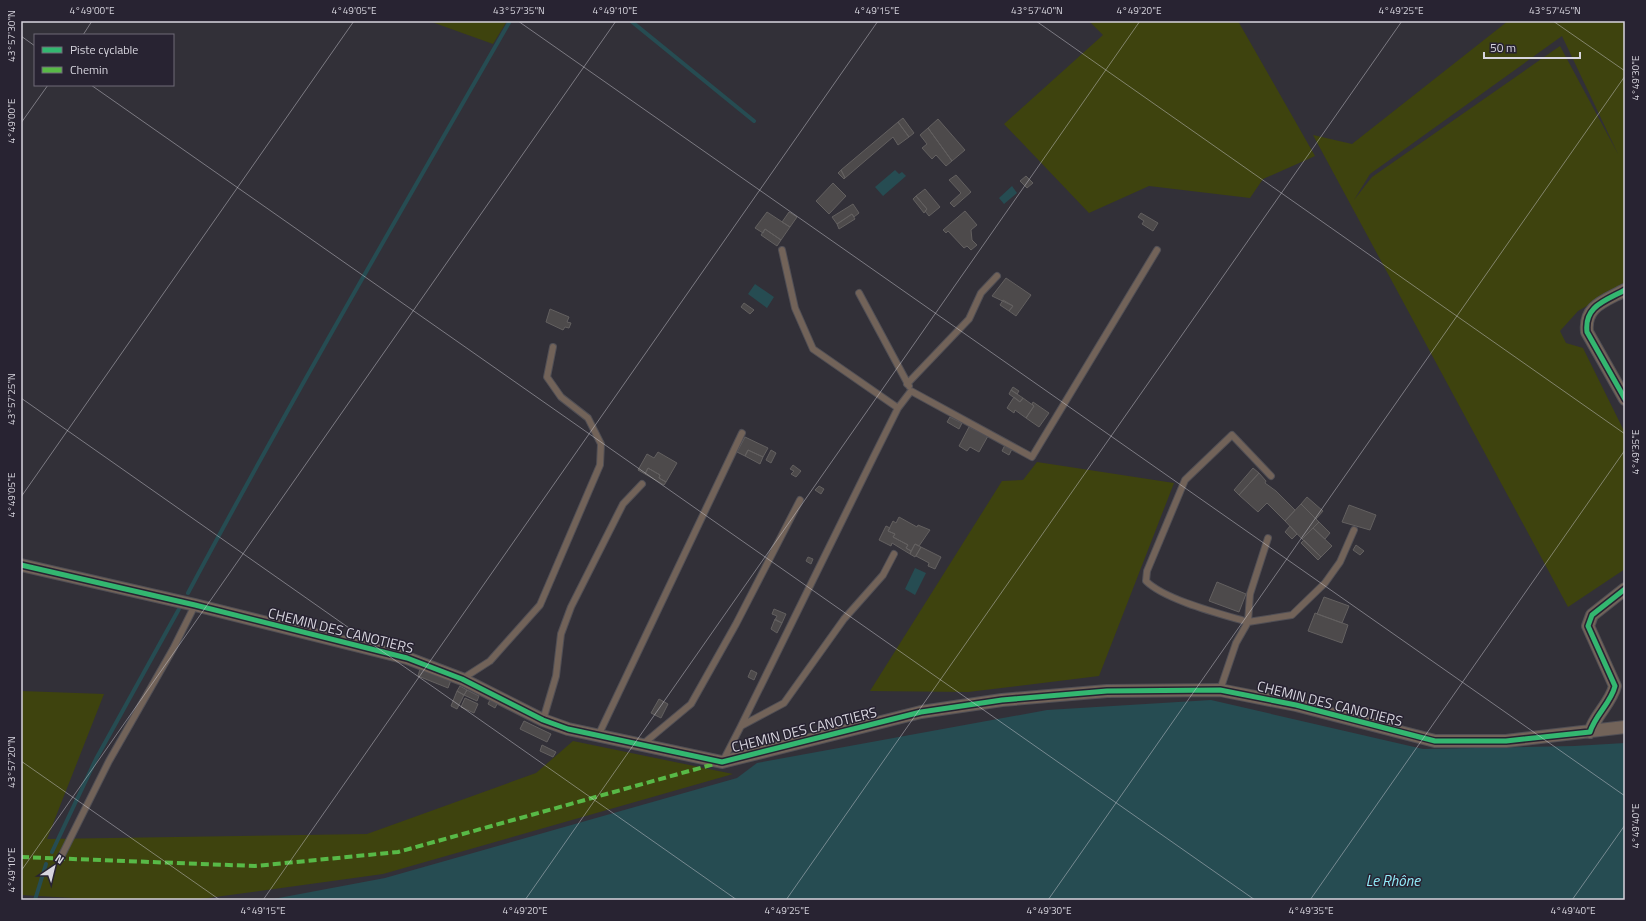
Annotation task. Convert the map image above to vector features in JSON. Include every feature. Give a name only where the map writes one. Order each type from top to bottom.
[{"type":"street","points":[[1625,290],[1598,304],[1590,312],[1586,322],[1587,332],[1625,399]]},
{"type":"street","name":"CHEMIN DES CANOTIERS","points":[[21,565],[195,605],[407,658],[462,679],[544,720],[598,736],[643,744],[722,762],[921,712],[1002,700],[1107,691],[1220,690],[1296,705],[1435,741],[1506,741],[1625,727]]},
{"type":"street","points":[[1590,732],[1592,725],[1612,696],[1615,686],[1588,626],[1592,615],[1625,589]]},
{"type":"lane","points":[[782,250],[795,308],[812,349],[898,408]]},
{"type":"lane","points":[[859,292],[911,391],[1032,457],[1158,250]]},
{"type":"lane","points":[[907,384],[969,319],[981,293],[997,276]]},
{"type":"lane","points":[[462,679],[490,661],[540,604],[600,465],[601,444],[588,418],[561,397],[547,377],[553,347]]},
{"type":"lane","points":[[722,762],[898,408],[911,391]]},
{"type":"lane","points":[[598,736],[742,433]]},
{"type":"lane","points":[[1271,476],[1232,435],[1185,480],[1147,571],[1146,581],[1152,587],[1198,607],[1248,622],[1292,615],[1325,583],[1340,562],[1354,530]]},
{"type":"lane","points":[[544,720],[556,676],[561,634],[571,607],[623,504],[642,484]]},
{"type":"lane","points":[[643,744],[691,704],[736,624],[800,500]]},
{"type":"lane","points":[[1220,690],[1236,643],[1248,622],[1250,594],[1268,538]]},
{"type":"lane","points":[[741,726],[784,703],[844,619],[883,574],[894,554]]},
{"type":"lane","points":[[60,859],[109,761],[173,648],[195,605]]},
{"type":"green space","points":[[429,21],[507,21],[493,44]]},
{"type":"green space","points":[[1089,21],[1238,21],[1315,156],[1263,179],[1250,198],[1149,186],[1089,213],[1004,124],[1103,35]]},
{"type":"green space","points":[[1508,21],[1625,21],[1625,284],[1578,311],[1560,331],[1566,343],[1583,348],[1625,433],[1625,569],[1568,607],[1313,135],[1352,144]],"holes":[[[1562,36],[1618,154],[1560,46],[1372,177],[1354,200],[1370,174]]]},
{"type":"green space","points":[[1037,462],[1174,483],[1099,676],[968,692],[870,691],[1002,481],[1023,480]]},
{"type":"green space","points":[[21,691],[104,694],[47,839],[367,834],[536,773],[573,741],[733,774],[383,874],[193,900],[108,900],[21,895]]},
{"type":"water","points":[[895,170],[899,174],[902,172],[906,176],[883,196],[875,187]]},
{"type":"water","points":[[1012,186],[1017,193],[1004,204],[999,198]]},
{"type":"water","points":[[755,284],[774,297],[767,308],[748,294]]},
{"type":"water","points":[[915,568],[926,573],[915,595],[905,589]]},
{"type":"water","name":"Le Rhône","points":[[1211,700],[1423,749],[1574,746],[1625,743],[1625,900],[268,900],[385,878],[737,778],[757,763],[1047,710]]},
{"type":"building","points":[[903,118],[914,133],[909,137],[898,122]]},
{"type":"building","points":[[938,119],[965,150],[952,161],[928,128]]},
{"type":"building","points":[[898,122],[909,137],[898,145],[893,137],[845,178],[841,170]]},
{"type":"building","points":[[928,128],[952,161],[946,166],[936,155],[932,159],[922,148],[927,144],[920,135]]},
{"type":"building","points":[[841,170],[845,178],[844,179],[838,173]]},
{"type":"building","points":[[956,175],[971,192],[954,207],[950,203],[961,193],[949,180]]},
{"type":"building","points":[[1026,176],[1033,183],[1027,188],[1020,181]]},
{"type":"building","points":[[833,183],[846,196],[829,214],[816,201]]},
{"type":"building","points":[[925,189],[940,207],[929,216],[925,211],[927,209],[916,196]]},
{"type":"building","points":[[916,196],[927,209],[924,213],[913,199]]},
{"type":"building","points":[[853,204],[859,213],[854,217],[852,214],[837,224],[832,217]]},
{"type":"building","points":[[965,211],[977,225],[971,230],[972,240],[977,245],[971,250],[967,246],[964,248],[948,231],[946,233],[943,230]]},
{"type":"building","points":[[767,212],[790,227],[781,240],[765,229],[763,233],[755,228]]},
{"type":"building","points":[[789,212],[797,217],[790,227],[782,222]]},
{"type":"building","points":[[1141,213],[1158,223],[1153,231],[1142,224],[1144,221],[1138,217]]},
{"type":"building","points":[[852,214],[855,219],[839,229],[837,224]]},
{"type":"building","points":[[765,229],[781,240],[777,246],[761,235]]},
{"type":"building","points":[[1006,278],[1031,295],[1016,316],[1009,311],[1013,306],[992,296]]},
{"type":"building","points":[[1003,300],[1013,306],[1009,311],[1000,305]]},
{"type":"building","points":[[744,303],[754,310],[750,314],[741,307]]},
{"type":"building","points":[[550,309],[569,317],[567,322],[571,323],[569,328],[565,327],[563,330],[546,322]]},
{"type":"building","points":[[1013,387],[1019,391],[1017,394],[1011,390]]},
{"type":"building","points":[[1011,390],[1023,398],[1020,402],[1009,394]]},
{"type":"building","points":[[1014,397],[1020,402],[1023,398],[1034,406],[1026,418],[1015,410],[1014,413],[1007,408]]},
{"type":"building","points":[[1033,402],[1049,413],[1039,427],[1026,418],[1034,406],[1032,404]]},
{"type":"building","points":[[950,417],[962,423],[959,429],[947,422]]},
{"type":"building","points":[[969,427],[988,436],[979,452],[970,447],[967,451],[959,446]]},
{"type":"building","points":[[745,437],[768,448],[763,457],[748,450],[745,456],[737,452]]},
{"type":"building","points":[[1005,445],[1012,449],[1009,455],[1002,451]]},
{"type":"building","points":[[748,450],[763,457],[760,464],[745,456]]},
{"type":"building","points":[[771,450],[776,453],[771,463],[766,460]]},
{"type":"building","points":[[658,452],[677,463],[666,482],[659,478],[660,475],[648,468],[645,474],[638,470],[647,454],[654,458]]},
{"type":"building","points":[[793,465],[801,471],[796,477],[791,474],[794,471],[790,469]]},
{"type":"building","points":[[648,468],[660,475],[659,478],[666,482],[664,485],[645,474]]},
{"type":"building","points":[[1253,468],[1259,473],[1239,495],[1234,490]]},
{"type":"building","points":[[1259,473],[1266,481],[1265,483],[1276,491],[1295,510],[1285,521],[1267,503],[1258,512],[1239,495]]},
{"type":"building","points":[[819,486],[824,489],[821,494],[815,490]]},
{"type":"building","points":[[1307,497],[1323,511],[1316,519],[1301,504]]},
{"type":"building","points":[[1301,504],[1319,522],[1302,539],[1285,521]]},
{"type":"building","points":[[1349,505],[1376,515],[1370,530],[1342,522]]},
{"type":"building","points":[[899,517],[917,527],[918,525],[930,530],[919,546],[915,544],[911,551],[906,548],[908,545],[893,537],[895,534],[888,531],[893,521],[896,523]]},
{"type":"building","points":[[1319,522],[1330,533],[1325,539],[1313,528]]},
{"type":"building","points":[[886,526],[890,528],[888,531],[895,534],[893,537],[908,545],[906,548],[911,551],[910,554],[892,543],[891,546],[879,540]]},
{"type":"building","points":[[1290,526],[1297,534],[1292,539],[1285,532]]},
{"type":"building","points":[[1313,528],[1332,546],[1321,557],[1302,539]]},
{"type":"building","points":[[1304,540],[1321,557],[1318,560],[1301,543]]},
{"type":"building","points":[[915,544],[921,547],[915,557],[910,554]]},
{"type":"building","points":[[1356,545],[1364,551],[1360,555],[1353,550]]},
{"type":"building","points":[[921,547],[941,557],[935,569],[928,566],[929,563],[916,556]]},
{"type":"building","points":[[808,557],[813,559],[811,564],[806,561]]},
{"type":"building","points":[[1217,582],[1246,594],[1239,612],[1209,601]]},
{"type":"building","points":[[1324,597],[1349,606],[1342,623],[1317,614]]},
{"type":"building","points":[[774,609],[786,614],[782,623],[775,620],[777,616],[772,614]]},
{"type":"building","points":[[1315,613],[1348,625],[1342,643],[1308,631]]},
{"type":"building","points":[[775,619],[782,623],[777,633],[771,629]]},
{"type":"building","points":[[420,669],[451,680],[448,688],[418,676]]},
{"type":"building","points":[[751,670],[757,673],[754,680],[748,677]]},
{"type":"building","points":[[460,686],[467,690],[464,695],[457,691]]},
{"type":"building","points":[[467,690],[479,696],[477,701],[464,695]]},
{"type":"building","points":[[457,691],[464,695],[457,709],[451,706]]},
{"type":"building","points":[[465,698],[478,704],[474,713],[461,707]]},
{"type":"building","points":[[491,698],[498,702],[495,708],[488,704]]},
{"type":"building","points":[[659,699],[668,704],[661,718],[651,713]]},
{"type":"building","points":[[524,721],[551,734],[547,742],[520,729]]},
{"type":"building","points":[[542,745],[556,752],[553,757],[540,751]]},
{"type":"waterway","points":[[188,593],[306,377],[510,21]]},
{"type":"waterway","points":[[631,21],[754,121]]},
{"type":"waterway","points":[[52,852],[96,759],[179,609]]},
{"type":"waterway","points":[[35,900],[46,864]]},
{"type":"marked path","points":[[21,857],[255,866],[398,852],[718,763]]},
{"type":"cycle path","points":[[1625,290],[1597,305],[1592,310],[1587,323],[1587,332],[1625,399]]},
{"type":"cycle path","points":[[21,565],[195,605],[407,658],[462,679],[543,720],[568,729],[722,762],[921,712],[1002,700],[1107,691],[1220,690],[1296,705],[1435,741],[1506,741],[1590,732],[1595,720],[1610,698],[1615,686],[1588,626],[1592,615],[1625,589]]}]
